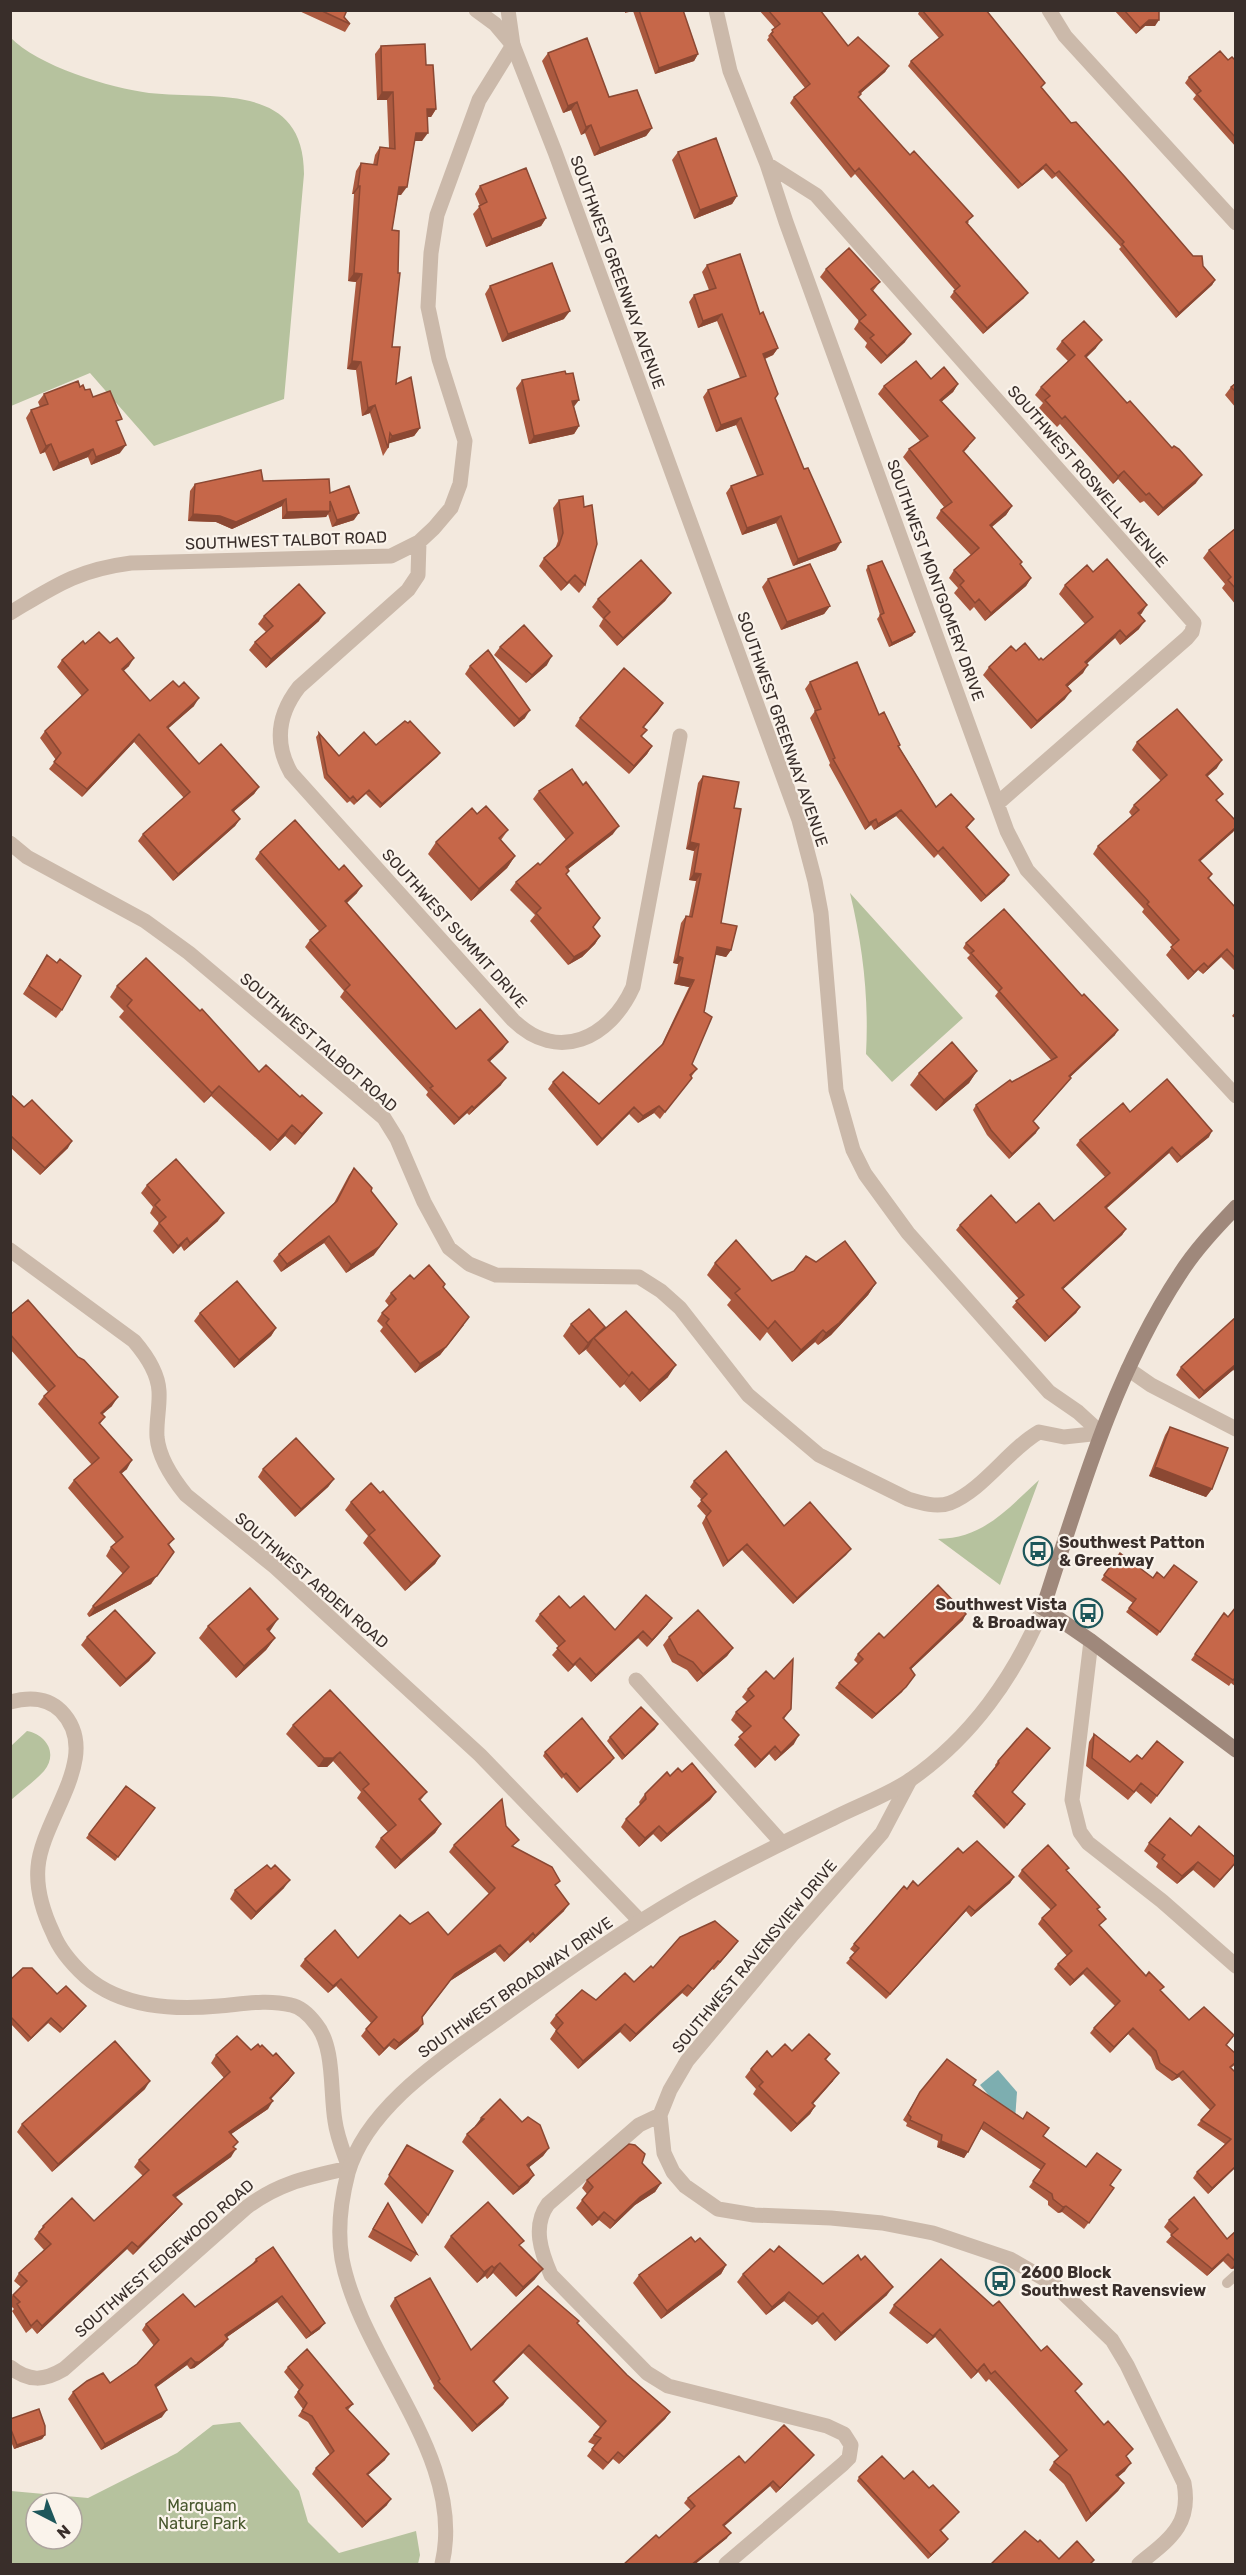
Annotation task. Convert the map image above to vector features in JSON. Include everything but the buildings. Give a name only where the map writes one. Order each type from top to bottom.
[{"type":"main road","points":[[1236,1207],[1181,1273],[1147,1330],[1128,1369],[1101,1433],[1043,1608],[1091,1641],[1236,1750]]},
{"type":"street","points":[[476,10],[495,24],[513,45]]},
{"type":"street","name":"SOUTHWEST GREENWAY AVENUE","points":[[508,10],[513,45],[555,152],[799,820],[821,914],[836,1090],[853,1150],[865,1174],[908,1233],[1049,1392],[1078,1412],[1101,1433]]},
{"type":"street","name":"SOUTHWEST MONTGOMERY DRIVE","points":[[716,10],[730,71],[767,164],[1007,831],[1027,870],[1236,1096]]},
{"type":"street","points":[[1048,10],[1065,36],[1236,224]]},
{"type":"street","name":"SOUTHWEST TALBOT ROAD","points":[[10,613],[72,576],[100,567],[131,563],[391,556],[419,542],[451,508],[460,484],[465,441],[461,422],[439,359],[428,306],[431,253],[437,215],[479,100],[513,45]]},
{"type":"street","name":"SOUTHWEST ROSWELL AVENUE","points":[[767,164],[816,195],[1194,623],[1192,632],[1187,638],[998,803]]},
{"type":"street","name":"SOUTHWEST SUMMIT DRIVE","points":[[419,542],[418,575],[408,590],[299,687],[288,701],[279,733],[280,748],[284,761],[299,782],[513,1020],[535,1037],[561,1044],[582,1039],[597,1032],[624,1006],[633,987],[680,736]]},
{"type":"street","name":"SOUTHWEST TALBOT ROAD","points":[[10,843],[27,857],[145,921],[189,953],[384,1118],[397,1139],[424,1202],[449,1248],[469,1264],[496,1275],[639,1277],[661,1291],[681,1308],[748,1395],[819,1455],[908,1499],[923,1504],[948,1504],[971,1490],[1039,1432],[1064,1437],[1101,1433]]},
{"type":"street","name":"SOUTHWEST ARDEN ROAD","points":[[10,1250],[134,1341],[144,1352],[159,1391],[157,1438],[160,1451],[175,1482],[186,1495],[275,1567],[480,1755],[640,1921]]},
{"type":"street","points":[[1128,1369],[1151,1385],[1236,1429]]},
{"type":"street","name":"SOUTHWEST BROADWAY DRIVE","points":[[442,2565],[444,2507],[438,2479],[424,2441],[358,2311],[342,2259],[341,2207],[349,2169],[361,2146],[382,2114],[417,2079],[457,2048],[640,1921],[782,1843],[910,1780],[960,1737],[990,1704],[1020,1660],[1043,1608]]},
{"type":"street","points":[[1091,1641],[1072,1800],[1080,1832],[1088,1843],[1162,1902],[1236,1966]]},
{"type":"street","points":[[636,1680],[782,1843]]},
{"type":"street","points":[[10,1702],[26,1698],[51,1703],[69,1720],[76,1738],[77,1758],[45,1833],[38,1869],[46,1915],[53,1935],[64,1955],[95,1985],[118,1997],[141,2003],[183,2007],[258,2002],[294,2005],[304,2012],[317,2024],[325,2037],[335,2122],[349,2169]]},
{"type":"street","name":"SOUTHWEST RAVENSVIEW DRIVE","points":[[910,1780],[882,1833],[793,1934],[687,2061],[670,2090],[660,2115],[664,2153],[685,2186],[718,2209],[753,2215],[831,2218],[882,2223],[933,2233],[1010,2259],[1055,2284],[1112,2340],[1127,2365],[1184,2484],[1186,2499],[1182,2523],[1162,2546],[1139,2565]]},
{"type":"street","points":[[660,2115],[639,2125],[548,2204],[542,2212],[538,2219],[543,2256],[551,2275],[647,2373],[668,2386],[826,2426],[844,2434],[851,2445],[849,2458],[726,2565]]},
{"type":"street","name":"SOUTHWEST EDGEWOOD ROAD","points":[[10,2367],[31,2379],[51,2377],[64,2369],[246,2207],[267,2192],[288,2182],[349,2169]]},
{"type":"lane","points":[[1227,2283],[1236,2275]]},
{"type":"green space","points":[[10,37],[22,48],[38,57],[95,81],[149,93],[226,97],[251,101],[272,109],[289,123],[300,144],[304,174],[284,399],[154,446],[90,373],[11,406]]},
{"type":"green space","points":[[850,893],[963,1018],[892,1082],[866,1054],[867,1013],[864,973]]},
{"type":"green space","points":[[1039,1480],[1000,1585],[938,1539],[954,1537],[982,1528],[1005,1511]]},
{"type":"green space","points":[[27,1731],[45,1741],[50,1758],[44,1771],[11,1800],[11,1746]]},
{"type":"green space","name":"Marquam Nature Park","points":[[240,2422],[299,2491],[308,2522],[339,2553],[416,2531],[420,2555],[418,2564],[11,2564],[11,2491],[24,2492],[24,2551],[84,2551],[84,2498],[88,2498],[177,2453],[213,2425]]},
{"type":"water","points":[[998,2070],[1017,2092],[1015,2120],[998,2106],[980,2085]]},
{"type":"place","name":"Southwest Patton & Greenway","points":[[1038,1551]]},
{"type":"place","name":"Southwest Vista & Broadway","points":[[1088,1613]]},
{"type":"place","name":"2600 Block Southwest Ravensview","points":[[1000,2281]]}]
